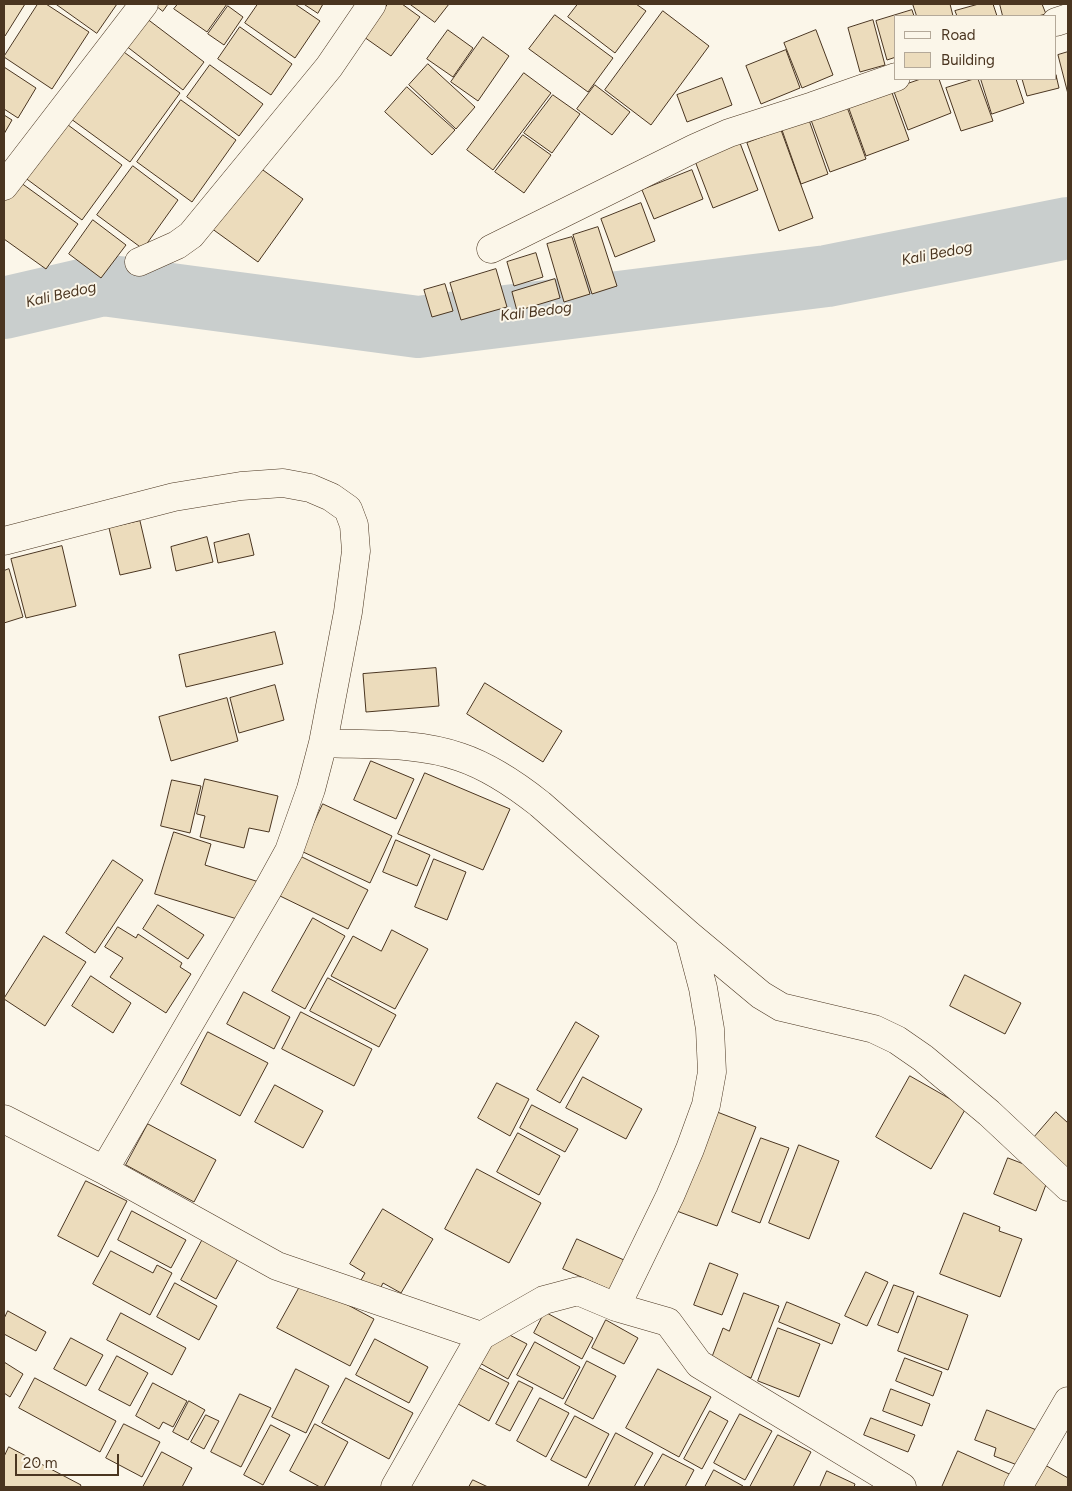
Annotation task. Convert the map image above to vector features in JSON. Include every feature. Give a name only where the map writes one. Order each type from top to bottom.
[{"type":"street","points":[[4,186],[144,4]]},
{"type":"street","points":[[139,262],[177,246],[191,235],[329,67],[372,4]]},
{"type":"street","points":[[491,249],[729,133],[894,78]]},
{"type":"street","points":[[4,541],[174,497],[241,486],[283,483],[310,488],[331,497],[348,509],[354,525],[356,551],[348,612],[323,743],[311,789],[289,852],[104,1170]]},
{"type":"street","points":[[323,743],[432,750],[460,757],[516,785],[761,995],[782,1007],[874,1030],[897,1040],[923,1058],[990,1113],[1068,1187]]},
{"type":"street","points":[[616,1307],[670,1196],[687,1157],[706,1104],[712,1072],[710,1029],[703,988],[690,935]]},
{"type":"street","points":[[4,1119],[104,1170],[277,1266],[481,1336]]},
{"type":"street","points":[[395,1487],[481,1336],[544,1300],[578,1291],[616,1307],[668,1322],[699,1364],[902,1487]]},
{"type":"street","points":[[1018,1487],[1068,1401]]},
{"type":"building","points":[[4,4],[25,4],[5,36],[4,35]]},
{"type":"building","points":[[38,4],[46,4],[89,32],[52,89],[4,57]]},
{"type":"building","points":[[56,4],[117,4],[97,33]]},
{"type":"building","points":[[154,4],[168,4],[163,11]]},
{"type":"building","points":[[178,4],[227,4],[207,32],[174,9]]},
{"type":"building","points":[[258,4],[295,4],[320,21],[295,58],[245,23]]},
{"type":"building","points":[[304,4],[323,4],[318,13]]},
{"type":"building","points":[[388,4],[402,4],[420,17],[391,56],[364,37]]},
{"type":"building","points":[[410,4],[449,4],[435,22]]},
{"type":"building","points":[[578,4],[636,4],[646,11],[615,53],[568,17]]},
{"type":"building","points":[[913,4],[950,4],[953,15],[917,15]]},
{"type":"building","points":[[979,4],[993,4],[997,15],[957,15],[955,11]]},
{"type":"building","points":[[1000,4],[1042,4],[1046,14],[1042,15],[1003,15]]},
{"type":"building","points":[[228,6],[243,17],[224,45],[208,34]]},
{"type":"building","points":[[912,10],[914,15],[896,15]]},
{"type":"building","points":[[663,11],[709,46],[651,125],[605,90]]},
{"type":"building","points":[[142,15],[204,62],[183,90],[121,42]]},
{"type":"building","points":[[555,15],[613,58],[588,92],[529,49]]},
{"type":"building","points":[[894,16],[894,58],[887,60],[876,21]]},
{"type":"building","points":[[873,20],[885,65],[860,72],[848,28]]},
{"type":"building","points":[[240,27],[292,64],[271,95],[218,59]]},
{"type":"building","points":[[448,30],[473,48],[453,77],[427,59]]},
{"type":"building","points":[[816,30],[833,75],[802,88],[784,43]]},
{"type":"building","points":[[483,37],[509,56],[478,101],[451,82]]},
{"type":"building","points":[[117,47],[180,93],[130,162],[67,116]]},
{"type":"building","points":[[786,50],[800,88],[761,104],[746,66]]},
{"type":"building","points":[[1068,52],[1068,94],[1058,55]]},
{"type":"building","points":[[428,64],[475,107],[456,129],[409,85]]},
{"type":"building","points":[[210,65],[263,104],[239,136],[187,97]]},
{"type":"building","points":[[4,67],[36,88],[18,118],[4,109]]},
{"type":"building","points":[[524,73],[551,93],[493,170],[467,150]]},
{"type":"building","points":[[722,78],[732,105],[687,122],[677,95]]},
{"type":"building","points":[[1057,79],[1059,88],[1027,96],[1022,80]]},
{"type":"building","points":[[918,80],[939,80],[951,113],[908,130],[893,89]]},
{"type":"building","points":[[971,80],[978,80],[993,121],[961,131],[946,88]]},
{"type":"building","points":[[981,80],[1016,80],[1024,103],[992,114]]},
{"type":"building","points":[[595,85],[630,112],[612,135],[577,109]]},
{"type":"building","points":[[407,87],[455,130],[432,155],[385,112]]},
{"type":"building","points":[[891,90],[909,140],[866,156],[848,106]]},
{"type":"building","points":[[553,95],[580,114],[552,153],[524,133]]},
{"type":"building","points":[[181,100],[236,140],[192,202],[137,162]]},
{"type":"building","points":[[847,107],[866,159],[830,172],[811,120]]},
{"type":"building","points":[[4,115],[12,120],[4,134]]},
{"type":"building","points":[[60,119],[122,165],[82,220],[20,174]]},
{"type":"building","points":[[809,120],[828,174],[801,184],[782,130]]},
{"type":"building","points":[[781,130],[813,218],[779,231],[747,143]]},
{"type":"building","points":[[523,135],[551,155],[524,193],[495,172]]},
{"type":"building","points":[[740,143],[758,190],[713,208],[695,161]]},
{"type":"building","points":[[256,165],[303,199],[258,262],[211,228]]},
{"type":"building","points":[[133,166],[178,200],[143,249],[97,215]]},
{"type":"building","points":[[692,170],[703,199],[654,219],[642,190]]},
{"type":"building","points":[[17,180],[78,224],[46,269],[4,239],[4,199]]},
{"type":"building","points":[[641,203],[655,241],[615,257],[601,219]]},
{"type":"building","points":[[93,220],[126,245],[101,278],[69,254]]},
{"type":"building","points":[[598,227],[617,286],[592,294],[573,235]]},
{"type":"building","points":[[572,237],[590,294],[564,302],[547,244]]},
{"type":"building","points":[[536,253],[543,277],[514,286],[507,262]]},
{"type":"building","points":[[496,269],[507,307],[461,320],[450,283]]},
{"type":"building","points":[[555,279],[560,298],[517,311],[512,292]]},
{"type":"building","points":[[445,284],[453,311],[432,317],[424,290]]},
{"type":"building","points":[[140,521],[151,568],[120,575],[109,528]]},
{"type":"building","points":[[249,534],[254,555],[218,563],[214,543]]},
{"type":"building","points":[[207,537],[213,562],[176,571],[171,547]]},
{"type":"building","points":[[62,546],[76,606],[26,618],[11,559]]},
{"type":"building","points":[[9,569],[23,617],[4,623],[4,571]]},
{"type":"building","points":[[275,632],[283,664],[186,687],[179,655]]},
{"type":"building","points":[[436,668],[439,706],[366,712],[363,674]]},
{"type":"building","points":[[485,683],[562,731],[543,762],[467,714]]},
{"type":"building","points":[[275,685],[284,720],[239,733],[230,698]]},
{"type":"building","points":[[227,698],[238,741],[171,761],[159,717]]},
{"type":"building","points":[[371,761],[414,779],[396,819],[354,800]]},
{"type":"building","points":[[425,773],[510,809],[483,870],[398,834]]},
{"type":"building","points":[[205,779],[278,796],[269,832],[249,828],[244,848],[200,837],[205,816],[197,814]]},
{"type":"building","points":[[172,780],[201,786],[190,833],[161,826]]},
{"type":"building","points":[[323,804],[392,836],[370,883],[301,851]]},
{"type":"building","points":[[174,832],[211,844],[205,865],[259,882],[247,922],[155,894]]},
{"type":"building","points":[[396,840],[430,855],[417,886],[383,872]]},
{"type":"building","points":[[298,855],[368,890],[348,929],[278,895]]},
{"type":"building","points":[[434,859],[466,872],[447,920],[415,907]]},
{"type":"building","points":[[113,860],[143,880],[95,953],[66,933]]},
{"type":"building","points":[[158,905],[204,935],[188,959],[143,929]]},
{"type":"building","points":[[313,918],[345,936],[305,1009],[272,991]]},
{"type":"building","points":[[118,927],[136,938],[138,934],[182,963],[180,967],[191,974],[166,1013],[110,977],[123,958],[105,947]]},
{"type":"building","points":[[392,930],[428,949],[395,1009],[331,976],[353,936],[381,951]]},
{"type":"building","points":[[44,936],[86,962],[45,1026],[4,999]]},
{"type":"building","points":[[965,975],[1021,1003],[1005,1034],[950,1006]]},
{"type":"building","points":[[91,976],[131,1003],[113,1033],[72,1006]]},
{"type":"building","points":[[328,978],[396,1015],[379,1047],[310,1011]]},
{"type":"building","points":[[244,992],[290,1017],[274,1049],[227,1024]]},
{"type":"building","points":[[301,1012],[372,1049],[354,1086],[282,1049]]},
{"type":"building","points":[[576,1022],[599,1036],[560,1103],[537,1090]]},
{"type":"building","points":[[208,1032],[268,1063],[240,1116],[181,1084]]},
{"type":"building","points":[[910,1076],[966,1108],[931,1169],[876,1137]]},
{"type":"building","points":[[583,1077],[642,1109],[626,1139],[566,1108]]},
{"type":"building","points":[[497,1083],[529,1099],[510,1136],[478,1118]]},
{"type":"building","points":[[275,1085],[323,1111],[303,1148],[255,1122]]},
{"type":"building","points":[[532,1105],[578,1129],[565,1152],[520,1128]]},
{"type":"building","points":[[712,1110],[756,1127],[717,1226],[674,1210]]},
{"type":"building","points":[[1056,1112],[1068,1123],[1068,1174],[1031,1141]]},
{"type":"building","points":[[148,1124],[216,1160],[194,1202],[126,1165]]},
{"type":"building","points":[[518,1133],[560,1156],[539,1195],[497,1172]]},
{"type":"building","points":[[761,1138],[789,1148],[760,1223],[732,1212]]},
{"type":"building","points":[[799,1145],[839,1161],[809,1239],[769,1223]]},
{"type":"building","points":[[1008,1158],[1050,1174],[1036,1211],[994,1194]]},
{"type":"building","points":[[477,1169],[541,1203],[509,1263],[445,1229]]},
{"type":"building","points":[[86,1181],[127,1201],[98,1257],[58,1236]]},
{"type":"building","points":[[383,1209],[433,1239],[401,1293],[383,1283],[379,1291],[361,1280],[365,1273],[350,1264]]},
{"type":"building","points":[[132,1211],[186,1240],[171,1268],[118,1240]]},
{"type":"building","points":[[964,1213],[1000,1227],[999,1231],[1022,1239],[1000,1297],[940,1274]]},
{"type":"building","points":[[205,1235],[240,1255],[216,1299],[181,1280]]},
{"type":"building","points":[[577,1239],[624,1260],[611,1290],[563,1269]]},
{"type":"building","points":[[111,1251],[153,1273],[157,1265],[172,1273],[150,1315],[93,1284]]},
{"type":"building","points":[[710,1263],[738,1274],[722,1315],[694,1305]]},
{"type":"building","points":[[866,1272],[888,1282],[867,1326],[845,1316]]},
{"type":"building","points":[[303,1281],[374,1319],[350,1366],[277,1328]]},
{"type":"building","points":[[175,1283],[217,1306],[199,1340],[157,1317]]},
{"type":"building","points":[[894,1285],[914,1292],[898,1333],[878,1325]]},
{"type":"building","points":[[744,1293],[779,1306],[751,1378],[710,1362],[723,1328],[729,1331]]},
{"type":"building","points":[[918,1296],[968,1315],[948,1370],[898,1351]]},
{"type":"building","points":[[787,1302],[840,1324],[832,1344],[779,1322]]},
{"type":"building","points":[[8,1311],[46,1332],[36,1351],[4,1334],[4,1319]]},
{"type":"building","points":[[545,1312],[593,1338],[582,1359],[534,1333]]},
{"type":"building","points":[[121,1313],[186,1348],[172,1375],[107,1340]]},
{"type":"building","points":[[606,1320],[638,1338],[624,1364],[592,1348]]},
{"type":"building","points":[[496,1328],[527,1344],[508,1379],[478,1362]]},
{"type":"building","points":[[778,1328],[820,1344],[799,1397],[758,1381]]},
{"type":"building","points":[[71,1338],[103,1355],[86,1386],[54,1369]]},
{"type":"building","points":[[375,1339],[428,1367],[409,1403],[356,1375]]},
{"type":"building","points":[[535,1342],[580,1367],[563,1399],[517,1375]]},
{"type":"building","points":[[117,1356],[148,1373],[130,1406],[99,1390]]},
{"type":"building","points":[[905,1358],[942,1372],[933,1396],[896,1381]]},
{"type":"building","points":[[587,1361],[616,1376],[593,1419],[565,1404]]},
{"type":"building","points":[[4,1362],[23,1374],[10,1397],[4,1393]]},
{"type":"building","points":[[468,1362],[509,1383],[489,1421],[449,1399]]},
{"type":"building","points":[[296,1369],[329,1386],[306,1433],[272,1417]]},
{"type":"building","points":[[658,1369],[711,1397],[679,1457],[626,1428]]},
{"type":"building","points":[[35,1378],[116,1421],[100,1452],[19,1408]]},
{"type":"building","points":[[346,1378],[413,1413],[389,1459],[322,1423]]},
{"type":"building","points":[[519,1381],[533,1388],[510,1431],[496,1424]]},
{"type":"building","points":[[153,1383],[187,1401],[173,1427],[163,1422],[159,1429],[136,1416]]},
{"type":"building","points":[[891,1389],[930,1404],[922,1426],[883,1411]]},
{"type":"building","points":[[240,1394],[271,1408],[241,1467],[211,1452]]},
{"type":"building","points":[[540,1398],[569,1413],[546,1457],[517,1441]]},
{"type":"building","points":[[189,1401],[205,1410],[188,1440],[173,1432]]},
{"type":"building","points":[[987,1410],[1039,1431],[1025,1468],[994,1456],[996,1448],[975,1440]]},
{"type":"building","points":[[710,1411],[728,1421],[702,1469],[684,1459]]},
{"type":"building","points":[[740,1414],[772,1431],[745,1480],[714,1463]]},
{"type":"building","points":[[206,1415],[219,1421],[204,1449],[191,1442]]},
{"type":"building","points":[[575,1416],[609,1434],[586,1478],[551,1460]]},
{"type":"building","points":[[871,1418],[915,1435],[908,1452],[864,1435]]},
{"type":"building","points":[[124,1424],[160,1442],[142,1477],[106,1458]]},
{"type":"building","points":[[315,1424],[348,1442],[324,1487],[320,1487],[290,1471]]},
{"type":"building","points":[[271,1425],[290,1435],[263,1485],[244,1475]]},
{"type":"building","points":[[616,1433],[653,1453],[634,1487],[588,1487]]},
{"type":"building","points":[[778,1435],[811,1452],[793,1487],[750,1487]]},
{"type":"building","points":[[9,1447],[81,1485],[80,1487],[4,1487],[4,1457]]},
{"type":"building","points":[[958,1451],[1016,1477],[1012,1487],[942,1487]]},
{"type":"building","points":[[162,1452],[192,1468],[182,1487],[143,1487]]},
{"type":"building","points":[[663,1454],[694,1470],[685,1487],[644,1487]]},
{"type":"building","points":[[1045,1465],[1068,1478],[1068,1487],[1032,1487]]},
{"type":"building","points":[[714,1470],[743,1486],[705,1487]]},
{"type":"building","points":[[827,1471],[855,1484],[854,1487],[820,1487]]},
{"type":"building","points":[[473,1480],[488,1487],[469,1487]]},
{"type":"waterway","name":"Kali Bedog","points":[[4,308],[103,285],[418,327],[827,276],[1068,228]]}]
